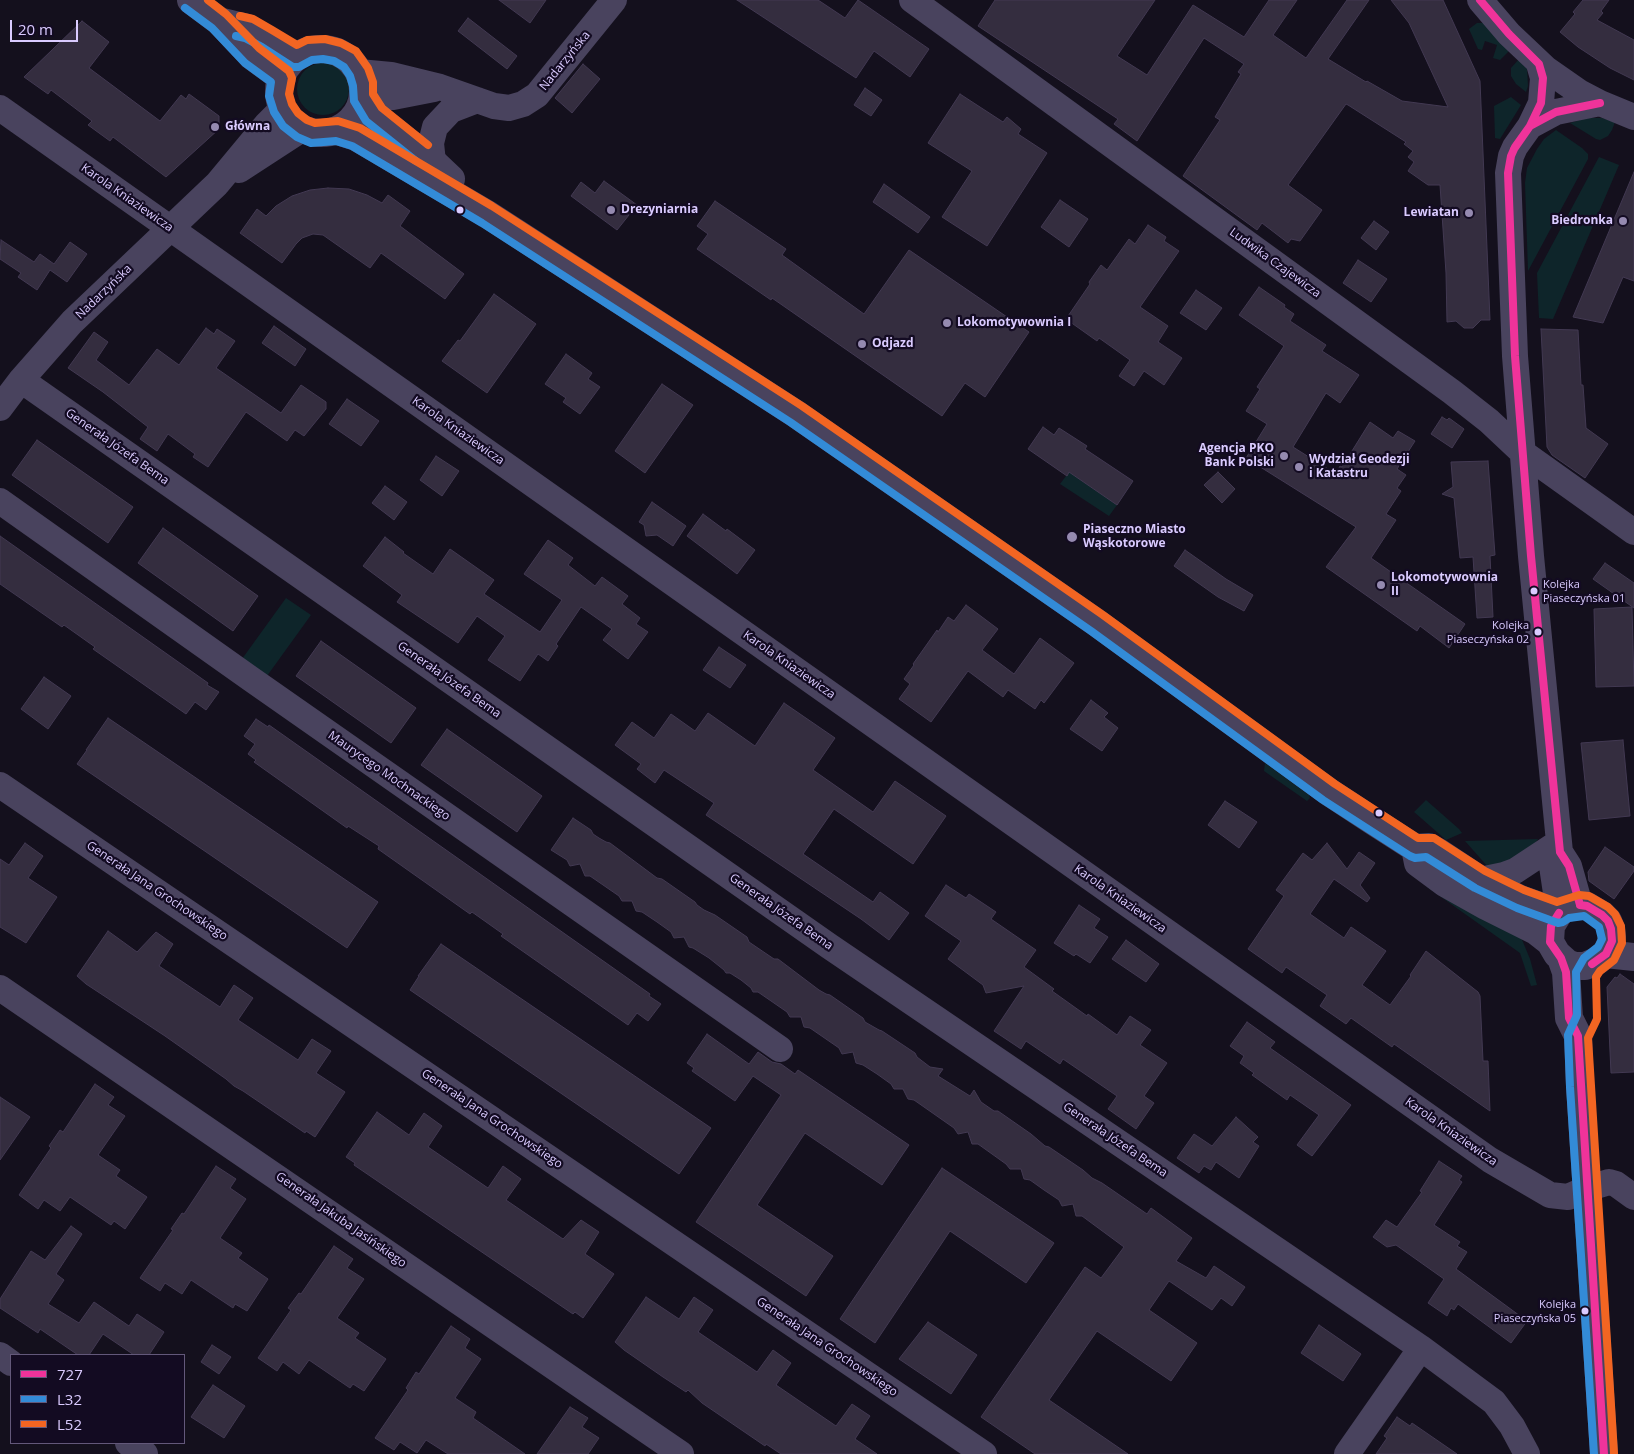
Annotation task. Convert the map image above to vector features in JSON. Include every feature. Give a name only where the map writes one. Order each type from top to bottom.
[{"type":"street","points":[[191,0],[219,21],[252,56],[289,67]]},
{"type":"street","name":"Nadarzyńska","points":[[361,85],[393,97],[440,88],[494,106],[509,108],[523,104],[537,95],[614,0]]},
{"type":"street","name":"Ludwika Czajewicza","points":[[912,0],[1452,392],[1489,421],[1522,452],[1634,532]]},
{"type":"street","points":[[1480,0],[1539,64],[1578,92],[1634,118]]},
{"type":"street","points":[[487,214],[433,162],[374,115],[351,60],[338,52],[324,49],[310,50],[289,67],[279,95],[283,108],[291,120],[302,129],[319,133],[337,131],[356,136],[487,214],[817,429],[1105,629],[1329,792],[1415,848],[1429,847],[1480,880],[1520,899],[1569,909],[1588,906],[1602,915],[1608,921],[1611,946],[1586,975],[1587,1017],[1578,1036]]},
{"type":"street","points":[[1539,64],[1543,78],[1541,103],[1530,126],[1515,147],[1511,156],[1508,173],[1515,356],[1522,452],[1559,847],[1569,866],[1569,909],[1551,926],[1556,950],[1566,972],[1569,1018],[1578,1036],[1586,1189],[1604,1454]]},
{"type":"street","points":[[337,131],[347,125],[360,108],[361,85]]},
{"type":"street","points":[[433,162],[431,143],[435,127],[451,110],[477,100]]},
{"type":"street","points":[[1530,126],[1556,112],[1600,103]]},
{"type":"street","name":"Karola Kniaziewicza","points":[[0,108],[1490,1160],[1550,1195],[1568,1197],[1609,1182],[1616,1184],[1634,1197]]},
{"type":"street","name":"Nadarzyńska","points":[[0,408],[21,380],[79,316],[217,184],[266,125],[283,108]]},
{"type":"street","name":"Nadarzyńska","points":[[217,184],[302,129]]},
{"type":"street","name":"Generała Józefa Bema","points":[[21,380],[829,946],[1421,1348],[1494,1402],[1512,1426],[1527,1454]]},
{"type":"street","name":"Maurycego Mochnackiego","points":[[0,501],[780,1049]]},
{"type":"street","name":"Generała Jana Grochowskiego","points":[[0,785],[984,1454]]},
{"type":"street","points":[[1480,880],[1515,871],[1559,847]]},
{"type":"street","points":[[1415,848],[1418,863],[1429,872],[1460,892],[1536,931],[1576,966],[1584,966],[1611,946]]},
{"type":"street","points":[[1611,946],[1634,957]]},
{"type":"street","name":"Generała Jakuba Jasińskiego","points":[[0,988],[681,1454]]},
{"type":"street","points":[[1348,1454],[1421,1348]]},
{"type":"street","points":[[130,1444],[145,1454]]},
{"type":"green space","points":[[1477,23],[1485,23],[1511,49],[1500,60],[1493,58],[1497,45],[1485,41],[1482,50],[1478,49],[1469,29]]},
{"type":"green space","points":[[1520,58],[1527,68],[1528,86],[1526,92],[1516,84],[1511,76],[1511,68]]},
{"type":"green space","points":[[323,63],[333,65],[341,71],[347,79],[349,89],[347,99],[341,107],[333,113],[323,115],[313,113],[305,107],[299,99],[297,89],[299,79],[305,71],[313,65]]},
{"type":"green space","points":[[1511,97],[1521,105],[1500,139],[1495,138],[1494,106]]},
{"type":"green space","points":[[1587,118],[1602,118],[1615,122],[1608,136],[1600,140],[1570,123]]},
{"type":"green space","points":[[1556,130],[1582,148],[1588,154],[1588,159],[1528,271],[1525,183],[1527,168],[1544,139]]},
{"type":"green space","points":[[1599,157],[1619,165],[1553,319],[1539,318],[1537,273]]},
{"type":"green space","points":[[1069,472],[1117,505],[1109,516],[1060,484]]},
{"type":"green space","points":[[286,598],[311,615],[267,676],[242,659]]},
{"type":"green space","points":[[1265,763],[1309,795],[1310,798],[1307,801],[1264,771]]},
{"type":"green space","points":[[1426,800],[1462,833],[1446,840],[1414,812]]},
{"type":"green space","points":[[1538,839],[1532,849],[1524,856],[1488,867],[1465,841]]},
{"type":"green space","points":[[1426,883],[1518,930],[1530,959],[1537,985],[1531,986],[1520,953],[1427,887]]},
{"type":"building","points":[[499,0],[546,0],[530,23]]},
{"type":"building","points":[[737,0],[818,0],[845,18],[858,0],[929,49],[910,77],[874,51],[856,78]]},
{"type":"building","points":[[995,0],[1155,0],[1117,56],[1147,75],[1193,5],[1244,37],[1269,0],[1297,0],[1273,35],[1306,58],[1347,0],[1369,0],[1328,59],[1402,101],[1448,107],[1409,23],[1391,0],[1443,0],[1480,81],[1490,320],[1481,320],[1473,328],[1464,328],[1456,321],[1447,322],[1446,273],[1440,185],[1428,185],[1408,171],[1414,162],[1408,157],[1413,151],[1404,144],[1406,142],[1346,104],[1288,185],[1322,210],[1300,241],[1291,239],[1288,243],[1262,223],[1257,230],[1183,176],[1220,120],[1215,117],[1241,74],[1238,72],[1244,64],[1204,38],[1137,141],[1114,124],[1118,119],[978,26]]},
{"type":"building","points":[[1583,0],[1609,0],[1601,11],[1603,13],[1597,20],[1634,40],[1634,80],[1610,68],[1578,47],[1560,32],[1575,14],[1573,12]]},
{"type":"building","points":[[468,18],[517,56],[507,69],[458,31]]},
{"type":"building","points":[[82,21],[109,42],[89,68],[160,121],[181,95],[186,99],[189,94],[219,116],[219,129],[166,177],[113,137],[110,141],[88,125],[92,121],[51,90],[48,94],[24,77]]},
{"type":"building","points":[[583,64],[600,79],[572,113],[555,98]]},
{"type":"building","points":[[865,88],[882,100],[871,116],[854,105]]},
{"type":"building","points":[[960,94],[1003,122],[1007,117],[1021,129],[1018,134],[1047,153],[987,246],[942,217],[972,171],[928,143]]},
{"type":"building","points":[[1634,172],[1634,281],[1623,277],[1603,323],[1573,317]]},
{"type":"building","name":"Drezyniarnia","points":[[604,181],[637,205],[617,230],[571,196],[581,182],[595,193]]},
{"type":"building","points":[[884,184],[930,217],[918,233],[873,202]]},
{"type":"building","points":[[328,188],[349,189],[367,195],[382,203],[388,195],[410,211],[400,226],[464,274],[445,299],[381,253],[370,268],[323,235],[313,234],[302,238],[282,263],[240,233],[257,209],[266,216],[276,206],[292,196],[310,190]]},
{"type":"building","points":[[1060,200],[1088,219],[1069,247],[1041,227]]},
{"type":"building","points":[[715,201],[786,249],[782,255],[864,314],[909,250],[1029,332],[985,397],[965,383],[942,416],[772,298],[771,300],[697,249],[708,234],[697,226]]},
{"type":"building","points":[[1374,221],[1389,232],[1376,250],[1361,238]]},
{"type":"building","points":[[1148,225],[1166,237],[1164,241],[1179,251],[1140,307],[1168,326],[1158,342],[1182,358],[1164,385],[1144,371],[1134,386],[1119,376],[1130,360],[1099,338],[1097,341],[1066,319],[1101,265],[1107,270],[1129,239],[1135,244]]},
{"type":"building","points":[[1,240],[34,262],[40,254],[54,264],[70,242],[87,254],[67,282],[50,270],[37,290],[18,277],[21,273],[0,259]]},
{"type":"building","points":[[1358,260],[1387,279],[1371,302],[1343,283]]},
{"type":"building","points":[[1259,287],[1285,305],[1284,307],[1294,314],[1290,321],[1326,345],[1322,351],[1359,375],[1340,403],[1326,393],[1293,447],[1336,474],[1370,422],[1393,438],[1398,431],[1415,441],[1397,469],[1406,475],[1397,488],[1401,491],[1386,514],[1396,520],[1371,558],[1465,624],[1449,648],[1420,626],[1417,631],[1326,567],[1356,527],[1246,458],[1267,424],[1246,411],[1260,389],[1257,387],[1284,346],[1239,315]]},
{"type":"building","points":[[1196,290],[1222,308],[1206,330],[1180,313]]},
{"type":"building","points":[[494,294],[536,324],[487,393],[442,361],[458,340],[460,341]]},
{"type":"building","points":[[274,326],[306,349],[295,366],[262,343]]},
{"type":"building","points":[[206,328],[214,334],[217,329],[235,341],[216,368],[281,413],[301,385],[326,402],[326,409],[304,436],[295,430],[287,441],[246,412],[208,467],[193,457],[195,454],[168,434],[157,451],[140,439],[148,427],[68,368],[94,332],[108,342],[96,360],[129,385],[157,349],[179,365]]},
{"type":"building","points":[[1541,329],[1578,330],[1586,428],[1608,444],[1585,478],[1552,455],[1547,447]]},
{"type":"building","points":[[566,354],[592,373],[588,379],[600,387],[580,414],[563,402],[566,398],[545,384]]},
{"type":"building","points":[[662,384],[693,405],[645,473],[615,451]]},
{"type":"building","points":[[347,399],[379,421],[361,446],[329,424]]},
{"type":"building","points":[[1442,417],[1447,420],[1449,418],[1464,429],[1452,448],[1431,434]]},
{"type":"building","points":[[1043,427],[1054,435],[1059,428],[1087,446],[1085,449],[1133,481],[1117,505],[1069,472],[1067,476],[1028,449]]},
{"type":"building","points":[[37,440],[133,507],[108,543],[12,475]]},
{"type":"building","points":[[436,456],[459,471],[442,496],[420,480]]},
{"type":"building","points":[[1488,461],[1495,555],[1490,556],[1493,617],[1477,618],[1473,557],[1460,558],[1454,498],[1442,494],[1453,487],[1451,462]]},
{"type":"building","points":[[1218,472],[1235,489],[1222,503],[1204,485]]},
{"type":"building","points":[[385,486],[407,502],[394,520],[372,503]]},
{"type":"building","points":[[652,502],[686,526],[673,546],[657,535],[646,536],[644,525],[639,522]]},
{"type":"building","points":[[703,514],[755,550],[737,574],[687,536]]},
{"type":"building","points":[[163,528],[258,596],[233,631],[138,563]]},
{"type":"building","points":[[0,536],[219,692],[206,710],[195,702],[186,714],[93,649],[95,647],[64,625],[62,627],[0,584]]},
{"type":"building","points":[[385,537],[403,553],[433,574],[450,549],[494,580],[484,594],[540,632],[562,600],[524,574],[548,540],[573,558],[568,565],[595,586],[602,577],[628,596],[622,604],[640,618],[636,624],[648,632],[628,659],[603,640],[612,629],[581,607],[556,644],[558,646],[548,661],[538,654],[520,681],[488,660],[505,636],[477,616],[458,643],[397,602],[402,595],[363,566]]},
{"type":"building","points":[[1185,550],[1226,579],[1253,595],[1244,611],[1218,597],[1174,566]]},
{"type":"building","points":[[1605,563],[1634,583],[1634,608],[1593,579]]},
{"type":"building","points":[[966,605],[998,629],[982,650],[1014,674],[1040,638],[1074,663],[1044,703],[1041,700],[1035,709],[1008,690],[1003,697],[968,671],[931,722],[899,699],[910,684],[904,679],[937,630],[938,632],[948,617],[954,621]]},
{"type":"building","points":[[1632,607],[1634,686],[1596,687],[1594,609]]},
{"type":"building","points":[[321,641],[416,708],[391,743],[296,676]]},
{"type":"building","points":[[719,647],[746,665],[730,688],[703,670]]},
{"type":"building","points":[[44,677],[71,696],[48,729],[21,709]]},
{"type":"building","points":[[1091,700],[1108,713],[1104,717],[1118,728],[1102,751],[1070,729]]},
{"type":"building","points":[[784,703],[835,738],[813,770],[873,812],[895,781],[946,816],[913,864],[834,809],[803,854],[873,902],[880,892],[909,913],[889,940],[861,919],[706,815],[714,803],[664,770],[655,783],[637,769],[641,764],[615,745],[632,722],[654,738],[671,714],[695,731],[708,713],[755,746]]},
{"type":"building","points":[[108,718],[378,902],[347,948],[77,764]]},
{"type":"building","points":[[256,719],[268,727],[269,725],[650,994],[649,996],[661,1004],[648,1021],[637,1013],[628,1025],[501,936],[503,934],[472,912],[470,914],[378,849],[379,846],[348,826],[347,828],[254,762],[256,760],[248,754],[255,744],[244,736]]},
{"type":"building","points":[[447,729],[542,796],[517,832],[421,765]]},
{"type":"building","points":[[1623,740],[1630,816],[1589,820],[1581,743]]},
{"type":"building","points":[[1225,801],[1257,822],[1239,848],[1208,825]]},
{"type":"building","points":[[573,818],[657,878],[662,879],[704,910],[715,915],[747,937],[749,942],[774,959],[778,959],[819,990],[830,995],[863,1018],[865,1022],[915,1053],[917,1057],[930,1067],[943,1069],[938,1076],[970,1096],[974,1090],[981,1102],[994,1111],[998,1111],[1092,1178],[1147,1214],[1151,1208],[1192,1238],[1176,1261],[1206,1278],[1214,1266],[1245,1287],[1232,1306],[1221,1298],[1212,1310],[1169,1281],[1149,1310],[1197,1343],[1171,1381],[1097,1331],[1049,1400],[1128,1454],[1035,1454],[981,1417],[1085,1267],[1101,1278],[1124,1247],[1082,1216],[1076,1216],[1073,1204],[1062,1206],[1059,1200],[1030,1180],[1024,1179],[1021,1169],[1010,1169],[978,1144],[972,1144],[968,1132],[958,1134],[954,1128],[914,1100],[908,1099],[903,1089],[894,1089],[891,1084],[877,1074],[856,1063],[853,1052],[842,1054],[839,1048],[810,1028],[804,1027],[801,1017],[790,1017],[787,1012],[758,992],[753,992],[741,980],[730,973],[726,973],[709,958],[689,947],[684,937],[674,938],[671,932],[657,922],[642,912],[636,911],[632,901],[622,901],[619,896],[590,876],[585,876],[580,864],[570,866],[567,860],[551,850]]},
{"type":"building","points":[[25,843],[43,856],[28,878],[57,897],[26,943],[0,927],[0,859],[9,865]]},
{"type":"building","points":[[1327,843],[1347,869],[1359,852],[1375,863],[1360,885],[1370,898],[1367,902],[1334,879],[1310,914],[1344,938],[1351,927],[1386,951],[1362,985],[1390,1005],[1426,951],[1478,992],[1480,996],[1483,1061],[1488,1061],[1490,1111],[1394,1044],[1392,1047],[1351,1018],[1346,1024],[1320,1006],[1327,995],[1286,967],[1282,973],[1248,949],[1284,896],[1276,890],[1303,853],[1312,860]]},
{"type":"building","points":[[1605,847],[1634,867],[1634,871],[1614,899],[1589,881],[1588,872]]},
{"type":"building","points":[[946,885],[966,898],[969,894],[996,912],[991,919],[1036,950],[1024,967],[1054,989],[1052,991],[1087,1016],[1088,1014],[1117,1035],[1130,1016],[1151,1030],[1140,1045],[1167,1063],[1144,1096],[1154,1103],[1136,1129],[1108,1109],[1117,1096],[1063,1059],[1060,1064],[1026,1041],[1021,1049],[994,1031],[1024,986],[986,993],[983,985],[948,959],[961,941],[925,916]]},
{"type":"building","points":[[1079,905],[1100,919],[1094,928],[1108,937],[1090,963],[1076,954],[1074,956],[1054,943]]},
{"type":"building","points":[[108,931],[137,952],[156,932],[173,944],[159,966],[220,1007],[234,985],[253,998],[238,1020],[298,1060],[312,1039],[331,1051],[316,1073],[345,1092],[315,1137],[306,1131],[305,1133],[234,1086],[77,976]]},
{"type":"building","points":[[1126,940],[1159,964],[1146,982],[1112,959]]},
{"type":"building","points":[[441,944],[711,1128],[679,1174],[410,990]]},
{"type":"building","points":[[1620,974],[1634,984],[1634,1072],[1611,1073],[1607,987]]},
{"type":"building","points":[[1247,1022],[1275,1042],[1270,1048],[1351,1105],[1312,1156],[1297,1145],[1319,1115],[1290,1095],[1287,1100],[1252,1075],[1254,1073],[1240,1063],[1244,1056],[1230,1046]]},
{"type":"building","points":[[707,1034],[749,1064],[758,1052],[795,1074],[798,1070],[909,1145],[882,1185],[805,1133],[757,1205],[833,1256],[806,1296],[696,1222],[781,1095],[753,1076],[735,1101],[692,1071],[694,1068],[687,1063]]},
{"type":"building","points":[[95,1084],[114,1097],[108,1105],[125,1116],[98,1155],[120,1170],[116,1176],[147,1197],[125,1229],[114,1221],[111,1225],[70,1197],[60,1211],[44,1200],[38,1209],[19,1195],[51,1148],[49,1146],[60,1130],[63,1132]]},
{"type":"building","points":[[0,1097],[30,1117],[0,1160]]},
{"type":"building","points":[[377,1112],[409,1135],[424,1113],[442,1126],[428,1147],[488,1188],[503,1166],[521,1179],[506,1200],[563,1239],[581,1220],[599,1232],[585,1254],[614,1274],[583,1318],[575,1312],[573,1314],[354,1165],[355,1163],[346,1157]]},
{"type":"building","points":[[1236,1117],[1258,1137],[1253,1142],[1259,1146],[1239,1178],[1216,1162],[1211,1170],[1204,1166],[1199,1173],[1177,1158],[1194,1134],[1212,1146]]},
{"type":"building","points":[[1439,1161],[1462,1176],[1459,1180],[1462,1182],[1434,1225],[1460,1242],[1457,1246],[1467,1252],[1456,1269],[1527,1321],[1511,1343],[1458,1304],[1454,1310],[1451,1308],[1447,1316],[1428,1303],[1444,1279],[1396,1245],[1387,1247],[1373,1237],[1386,1220],[1397,1227],[1422,1192],[1420,1191]]},
{"type":"building","points":[[216,1166],[236,1179],[230,1188],[246,1199],[220,1238],[242,1253],[238,1258],[268,1279],[247,1311],[235,1304],[233,1308],[191,1280],[182,1294],[165,1283],[160,1291],[140,1278],[173,1230],[171,1229],[182,1213],[184,1214]]},
{"type":"building","points":[[942,1168],[1054,1243],[1026,1283],[950,1231],[875,1343],[840,1319]]},
{"type":"building","points":[[71,1226],[82,1234],[56,1274],[64,1280],[48,1304],[79,1323],[94,1302],[129,1326],[137,1314],[164,1332],[150,1354],[133,1354],[103,1334],[90,1354],[77,1354],[40,1329],[38,1333],[0,1308],[0,1299],[31,1251],[45,1260]]},
{"type":"building","points":[[334,1246],[353,1259],[347,1268],[364,1279],[337,1318],[359,1333],[355,1338],[386,1359],[364,1391],[353,1384],[350,1388],[309,1360],[299,1374],[283,1362],[277,1371],[258,1358],[291,1310],[288,1308],[299,1293],[301,1294]]},
{"type":"building","points":[[646,1297],[679,1319],[694,1297],[713,1310],[698,1332],[757,1372],[773,1350],[791,1363],[776,1385],[836,1426],[852,1404],[870,1416],[855,1439],[877,1454],[781,1454],[766,1444],[765,1446],[702,1403],[688,1390],[686,1392],[663,1377],[615,1342]]},
{"type":"building","points":[[928,1322],[977,1355],[951,1394],[899,1359]]},
{"type":"building","points":[[1319,1325],[1361,1354],[1343,1381],[1301,1353]]},
{"type":"building","points":[[451,1326],[470,1339],[465,1348],[481,1359],[455,1398],[476,1412],[473,1418],[525,1454],[448,1454],[426,1440],[417,1453],[400,1442],[394,1450],[375,1438],[408,1390],[406,1388],[416,1372],[419,1374]]},
{"type":"building","points":[[212,1345],[231,1357],[219,1374],[201,1362]]},
{"type":"building","points":[[213,1385],[245,1406],[224,1438],[191,1417]]},
{"type":"building","points":[[570,1407],[588,1418],[582,1427],[599,1438],[588,1454],[537,1454]]},
{"type":"building","points":[[1397,1417],[1410,1426],[1412,1423],[1457,1454],[1376,1454],[1387,1438],[1384,1436]]},
{"type":"transit line","name":"L52","points":[[208,0],[226,14],[259,48],[289,71],[292,78],[289,94],[292,104],[298,113],[307,120],[315,123],[338,121],[360,128],[492,206],[802,406],[1103,615],[1335,784],[1418,838],[1434,838],[1485,871],[1524,890],[1557,902],[1579,895],[1589,896],[1608,907],[1615,914],[1621,926],[1622,943],[1614,960],[1600,971],[1596,977],[1597,1019],[1588,1038],[1614,1453]]},
{"type":"transit line","name":"727","points":[[1480,0],[1509,34],[1539,64],[1543,78],[1541,103],[1530,126],[1515,147],[1511,156],[1508,173],[1515,356],[1531,556],[1560,852],[1569,866],[1580,905]]},
{"type":"transit line","name":"L32","points":[[185,8],[212,28],[245,63],[271,82],[269,96],[274,112],[283,126],[297,137],[311,143],[336,141],[352,146],[482,223],[790,422],[1091,631],[1323,800],[1410,856],[1415,858],[1426,857],[1475,888],[1517,908],[1558,923],[1569,918],[1584,916],[1599,927],[1602,939],[1598,947],[1584,958],[1576,972],[1577,1015],[1568,1035],[1594,1454]]},
{"type":"transit line","name":"L52","points":[[240,16],[253,19],[297,45],[307,40],[325,39],[341,43],[356,51],[368,68],[373,82],[373,94],[382,108],[428,145]]},
{"type":"transit line","name":"L32","points":[[236,36],[245,38],[262,47],[293,67],[299,67],[312,60],[323,59],[334,61],[344,67],[350,76],[353,86],[354,101],[366,121],[416,161]]},
{"type":"transit line","name":"727","points":[[1514,149],[1530,126],[1556,112],[1600,103]]},
{"type":"transit line","name":"727","points":[[1580,905],[1587,906],[1602,915],[1608,921],[1611,929],[1612,941],[1606,954],[1592,964]]},
{"type":"transit line","name":"727","points":[[1559,913],[1551,926],[1550,942],[1561,958],[1566,972],[1569,1018],[1578,1036],[1604,1454]]},
{"type":"place","name":"Główna","points":[[215,127]]},
{"type":"place","name":"Drezyniarnia","points":[[611,210]]},
{"type":"place","name":"Lewiatan","points":[[1469,213]]},
{"type":"place","name":"Biedronka","points":[[1623,221]]},
{"type":"place","name":"Lokomotywownia I","points":[[947,323]]},
{"type":"place","name":"Odjazd","points":[[862,344]]},
{"type":"place","name":"Agencja PKO Bank Polski","points":[[1284,456]]},
{"type":"place","name":"Wydział Geodezji i Katastru","points":[[1299,467]]},
{"type":"place","name":"Piaseczno Miasto Wąskotorowe","points":[[1072,537]]},
{"type":"place","name":"Lokomotywownia II","points":[[1381,585]]},
{"type":"place","name":"Kolejka Piaseczyńska 01","points":[[1534,591]]},
{"type":"place","name":"Kolejka Piaseczyńska 02","points":[[1538,632]]},
{"type":"place","name":"Kolejka Piaseczyńska 05","points":[[1585,1311]]}]
